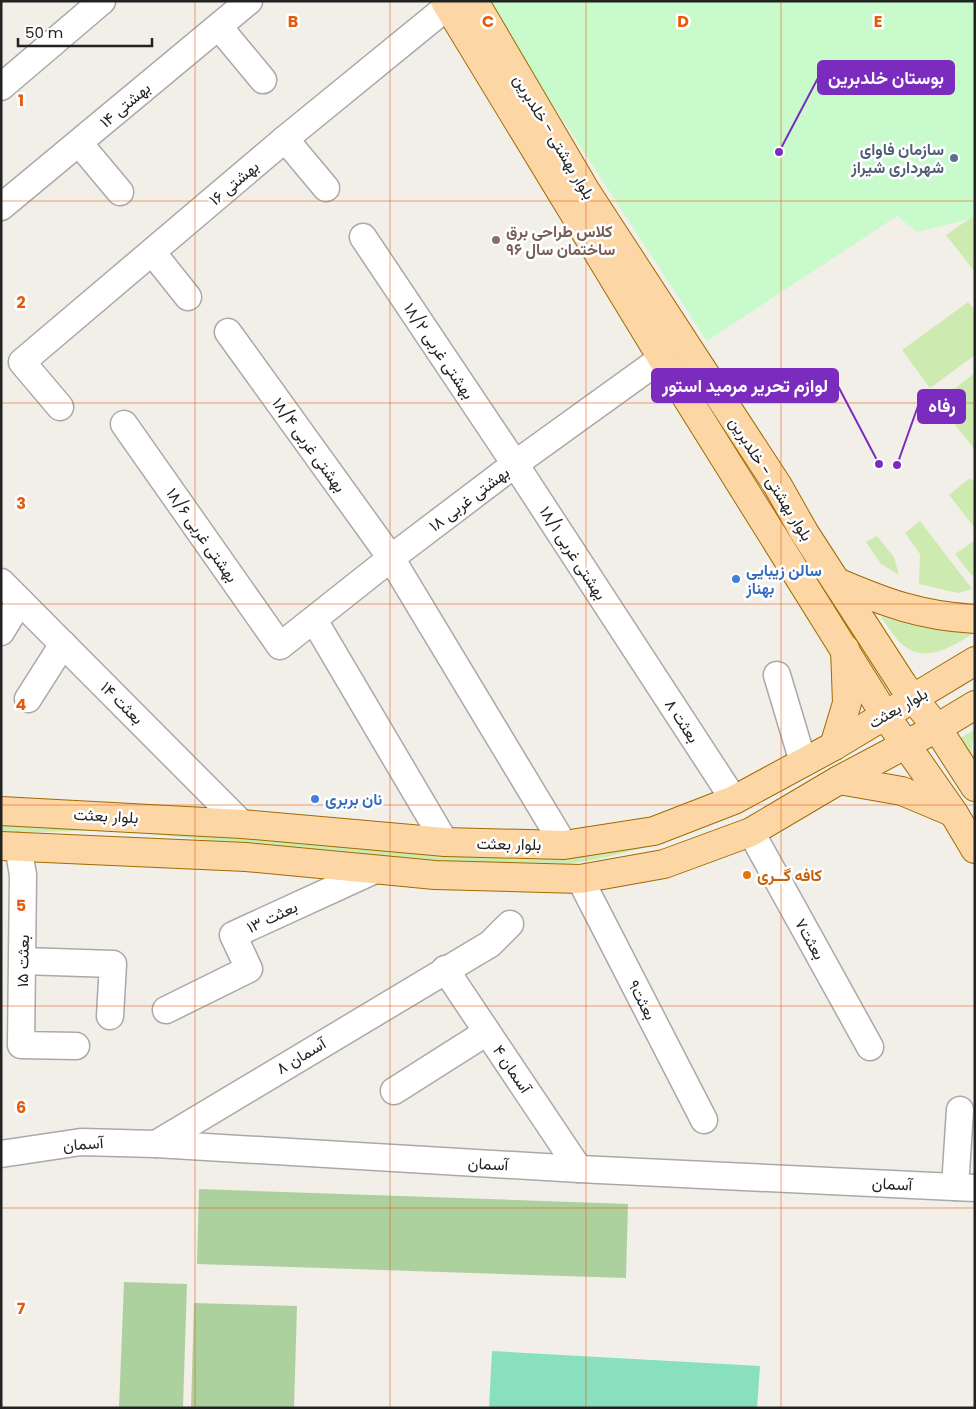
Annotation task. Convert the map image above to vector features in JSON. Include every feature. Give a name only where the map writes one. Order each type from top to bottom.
[{"type":"main road","name":"بلوار بهشتی - خلدبرین","points":[[456,3],[662,358],[793,539],[837,582],[913,699],[937,728],[975,787]]},
{"type":"main road","name":"بلوار بهشتی - خلدبرین","points":[[456,3],[587,193],[778,486],[793,539],[845,647],[885,715],[953,812],[975,849]]},
{"type":"main road","points":[[837,582],[887,604],[943,617],[975,619]]},
{"type":"main road","points":[[834,746],[847,703],[845,647]]},
{"type":"main road","name":"بلوار بعثت","points":[[10,811],[242,824],[445,842],[564,845],[660,828],[734,800],[834,746],[975,661]]},
{"type":"main road","name":"بلوار بعثت","points":[[10,846],[246,857],[374,870],[580,879],[670,862],[751,832],[839,780],[906,746],[975,704]]},
{"type":"main road","points":[[839,780],[902,791],[953,812]]},
{"type":"main road","points":[[10,811],[10,846]]},
{"type":"main road","points":[[660,828],[670,862]]},
{"type":"street","points":[[1,87],[102,1]]},
{"type":"street","name":"۱۴ بهشتی","points":[[1,207],[219,28],[249,1]]},
{"type":"street","name":"۱۶ بهشتی","points":[[60,408],[22,362],[286,139],[456,3]]},
{"type":"street","points":[[219,28],[263,80]]},
{"type":"street","points":[[286,139],[326,188]]},
{"type":"street","points":[[80,142],[120,192]]},
{"type":"street","name":"بهشتی غربی ۱۸/۲","points":[[363,237],[515,464]]},
{"type":"street","points":[[152,252],[188,296]]},
{"type":"street","name":"بهشتی غربی ۱۸/۴","points":[[228,332],[391,558],[564,845]]},
{"type":"street","name":"بهشتی غربی ۱۸","points":[[280,646],[391,558],[515,464],[662,358]]},
{"type":"street","name":"بهشتی غربی ۱۸/۶","points":[[124,424],[280,646]]},
{"type":"street","name":"بهشتی غربی ۱۸/۱","points":[[515,464],[631,641]]},
{"type":"street","name":"بعثت ۱۴","points":[[1,582],[242,824]]},
{"type":"street","points":[[1,632],[20,601]]},
{"type":"street","points":[[314,620],[445,842]]},
{"type":"street","name":"۸ بعثت","points":[[631,641],[734,800]]},
{"type":"street","points":[[28,699],[63,644]]},
{"type":"street","points":[[777,675],[787,703],[803,762]]},
{"type":"street","name":"بعثت۷","points":[[751,832],[870,1047]]},
{"type":"street","name":"بعثت ۱۵","points":[[10,846],[23,874],[21,1046],[76,1046]]},
{"type":"street","name":"۱۳ بعثت","points":[[166,1010],[249,969],[233,935],[374,870]]},
{"type":"street","name":"بعثت۹","points":[[580,879],[704,1120]]},
{"type":"street","name":"۸ آسمان","points":[[156,1144],[490,944],[510,924]]},
{"type":"street","points":[[23,961],[114,964],[110,1016]]},
{"type":"street","name":"۴ آسمان","points":[[446,969],[579,1170]]},
{"type":"street","points":[[394,1091],[487,1032]]},
{"type":"street","points":[[960,1110],[965,1187]]},
{"type":"street","name":"آسمان","points":[[1,1154],[81,1142],[156,1144],[579,1170],[965,1187]]},
{"type":"green space","points":[[490,1],[975,1],[975,214],[970,219],[917,232],[897,216],[707,341],[544,91]]},
{"type":"green space","points":[[975,215],[975,272],[946,235]]},
{"type":"green space","points":[[968,302],[975,311],[975,355],[930,388],[902,350]]},
{"type":"green space","points":[[975,373],[975,450],[937,402]]},
{"type":"green space","points":[[970,478],[975,483],[975,528],[949,495]]},
{"type":"green space","points":[[920,521],[972,589],[958,593],[919,584],[920,554],[905,533]]},
{"type":"green space","points":[[877,536],[894,557],[899,575],[881,564],[866,542]]},
{"type":"green space","points":[[975,540],[975,574],[972,576],[955,554]]},
{"type":"green space","points":[[880,616],[938,630],[975,629],[975,633],[940,651],[922,653],[904,646],[894,636]]},
{"type":"green space","points":[[974,730],[971,755],[958,739]]},
{"type":"green space","points":[[39,823],[123,824],[508,858],[656,845],[598,859],[550,867],[501,868],[367,857],[113,830],[1,833],[1,826]]},
{"type":"green space","points":[[199,1189],[628,1204],[626,1278],[197,1264]]},
{"type":"green space","points":[[124,1282],[187,1284],[183,1408],[119,1408]]},
{"type":"green space","points":[[194,1303],[297,1306],[294,1408],[191,1408]]},
{"type":"green space","points":[[492,1351],[760,1366],[757,1408],[489,1408]]},
{"type":"place","name":"بوستان خلدبرین","points":[[779,152]]},
{"type":"place","name":"سازمان فاوای شهرداری شیراز","points":[[954,158]]},
{"type":"place","name":"کلاس طراحی برق ساختمان سال ۹۶","points":[[496,240]]},
{"type":"place","name":"لوازم تحریر مرمید استور","points":[[879,464]]},
{"type":"place","name":"رفاه","points":[[897,465]]},
{"type":"place","name":"سالن زیبایی بهناز","points":[[736,579]]},
{"type":"place","name":"نان بربری","points":[[315,799]]},
{"type":"place","name":"کافه گــری","points":[[747,875]]}]
